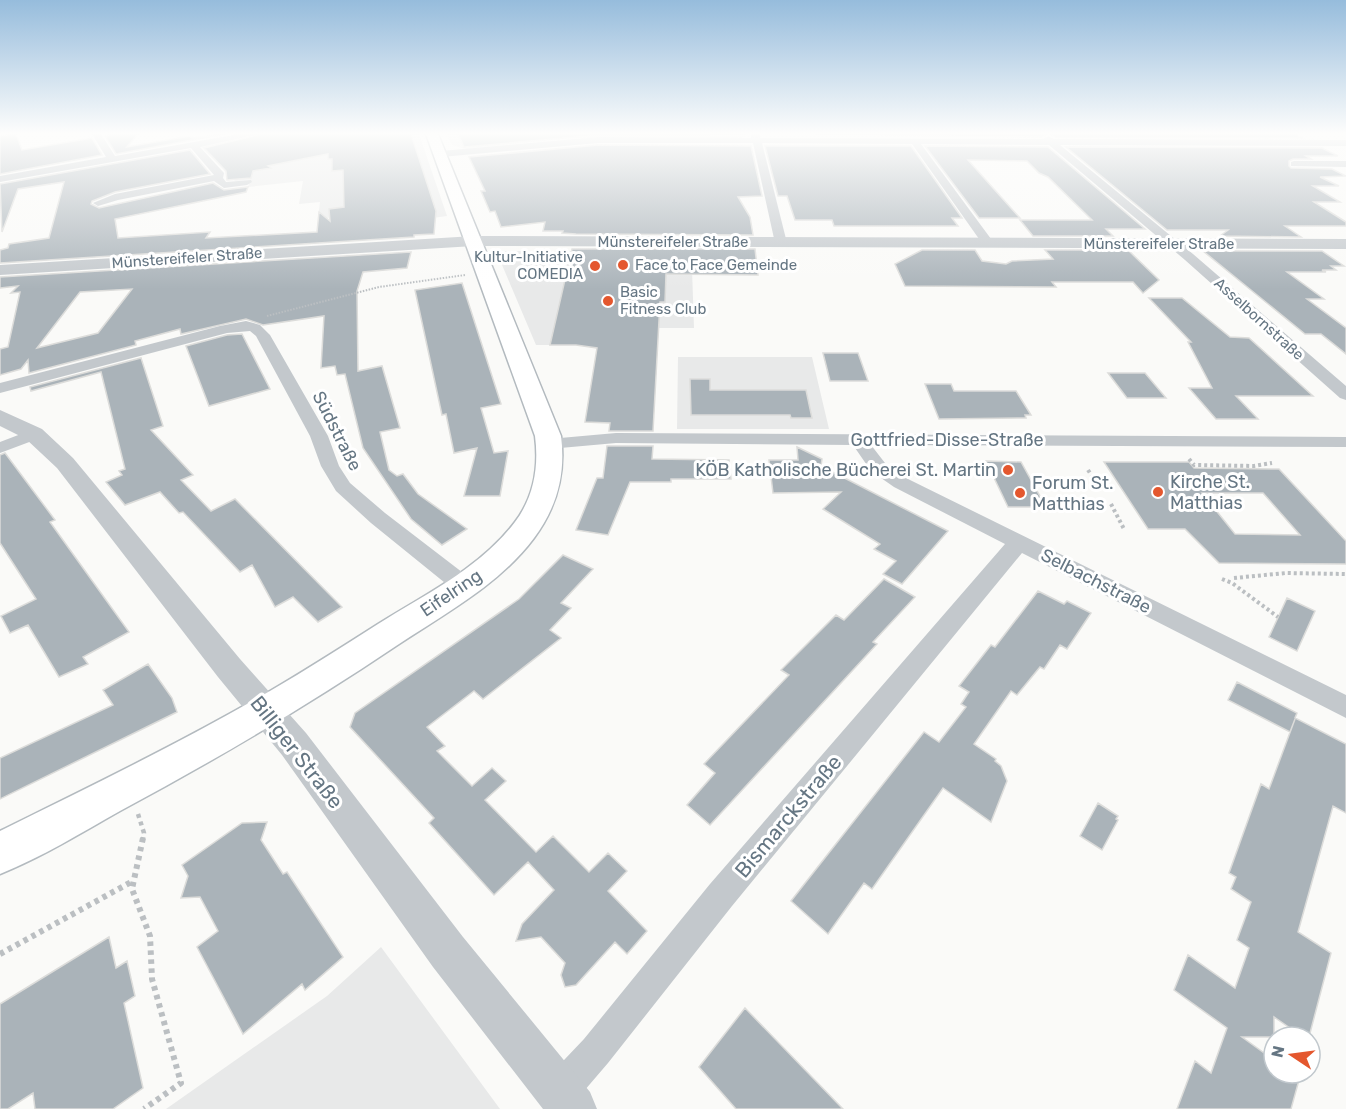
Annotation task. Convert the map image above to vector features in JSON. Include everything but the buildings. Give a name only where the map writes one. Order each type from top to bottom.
[{"type":"main road","name":"Eifelring","points":[[0,853],[268,711],[463,585],[506,552],[535,515],[550,475],[549,444],[540,414],[453,186]]},
{"type":"street","points":[[98,203],[115,197],[175,186]]},
{"type":"street","points":[[767,186],[781,243]]},
{"type":"street","points":[[946,186],[988,243]]},
{"type":"street","name":"Asselbornstraße","points":[[1104,186],[1346,395]]},
{"type":"street","name":"Münstereifeler Straße","points":[[0,270],[474,241],[1346,244]]},
{"type":"street","points":[[0,388],[225,329],[250,325]]},
{"type":"street","name":"Südstraße","points":[[250,325],[257,328],[263,335],[319,436],[330,466],[343,487],[378,518],[463,585]]},
{"type":"street","name":"Billiger Straße","points":[[0,417],[34,434],[65,463],[229,668],[268,711],[448,951],[566,1100]]},
{"type":"street","points":[[0,448],[34,434]]},
{"type":"street","name":"Gottfried-Disse-Straße","points":[[549,444],[616,438],[1346,442]]},
{"type":"street","name":"Selbachstraße","points":[[859,440],[870,458],[887,474],[1346,707]]},
{"type":"street","name":"Bismarckstraße","points":[[566,1100],[596,1050],[721,895],[1019,542]]},
{"type":"path","points":[[250,325],[261,318],[379,287],[485,272]]},
{"type":"path","points":[[1175,442],[1194,465],[1254,466],[1272,463]]},
{"type":"path","points":[[1088,470],[1098,485]]},
{"type":"path","points":[[1111,504],[1124,529]]},
{"type":"path","points":[[1234,578],[1286,573],[1346,574]]},
{"type":"path","points":[[1222,579],[1232,583],[1278,617]]},
{"type":"path","points":[[129,786],[144,833],[132,889],[150,936],[152,979],[181,1083],[144,1109]]},
{"type":"path","points":[[0,954],[134,881]]},
{"type":"shaded area","points":[[302,186],[437,186],[447,216],[411,221],[377,212],[318,219],[320,202],[299,204]]},
{"type":"shaded area","points":[[503,251],[681,251],[692,269],[694,328],[588,328],[584,345],[536,345],[497,253]]},
{"type":"shaded area","points":[[678,357],[812,357],[829,429],[677,429]]},
{"type":"shaded area","points":[[381,947],[500,1109],[166,1109],[327,996]]},
{"type":"place","name":"Face to Face Gemeinde","points":[[623,265]]},
{"type":"place","name":"Kultur-Initiative COMEDIA","points":[[595,266]]},
{"type":"place","name":"Basic Fitness Club","points":[[608,301]]},
{"type":"place","name":"KÖB Katholische Bücherei St. Martin","points":[[1008,470]]},
{"type":"place","name":"Kirche St. Matthias","points":[[1158,492]]},
{"type":"place","name":"Forum St. Matthias","points":[[1020,493]]}]
